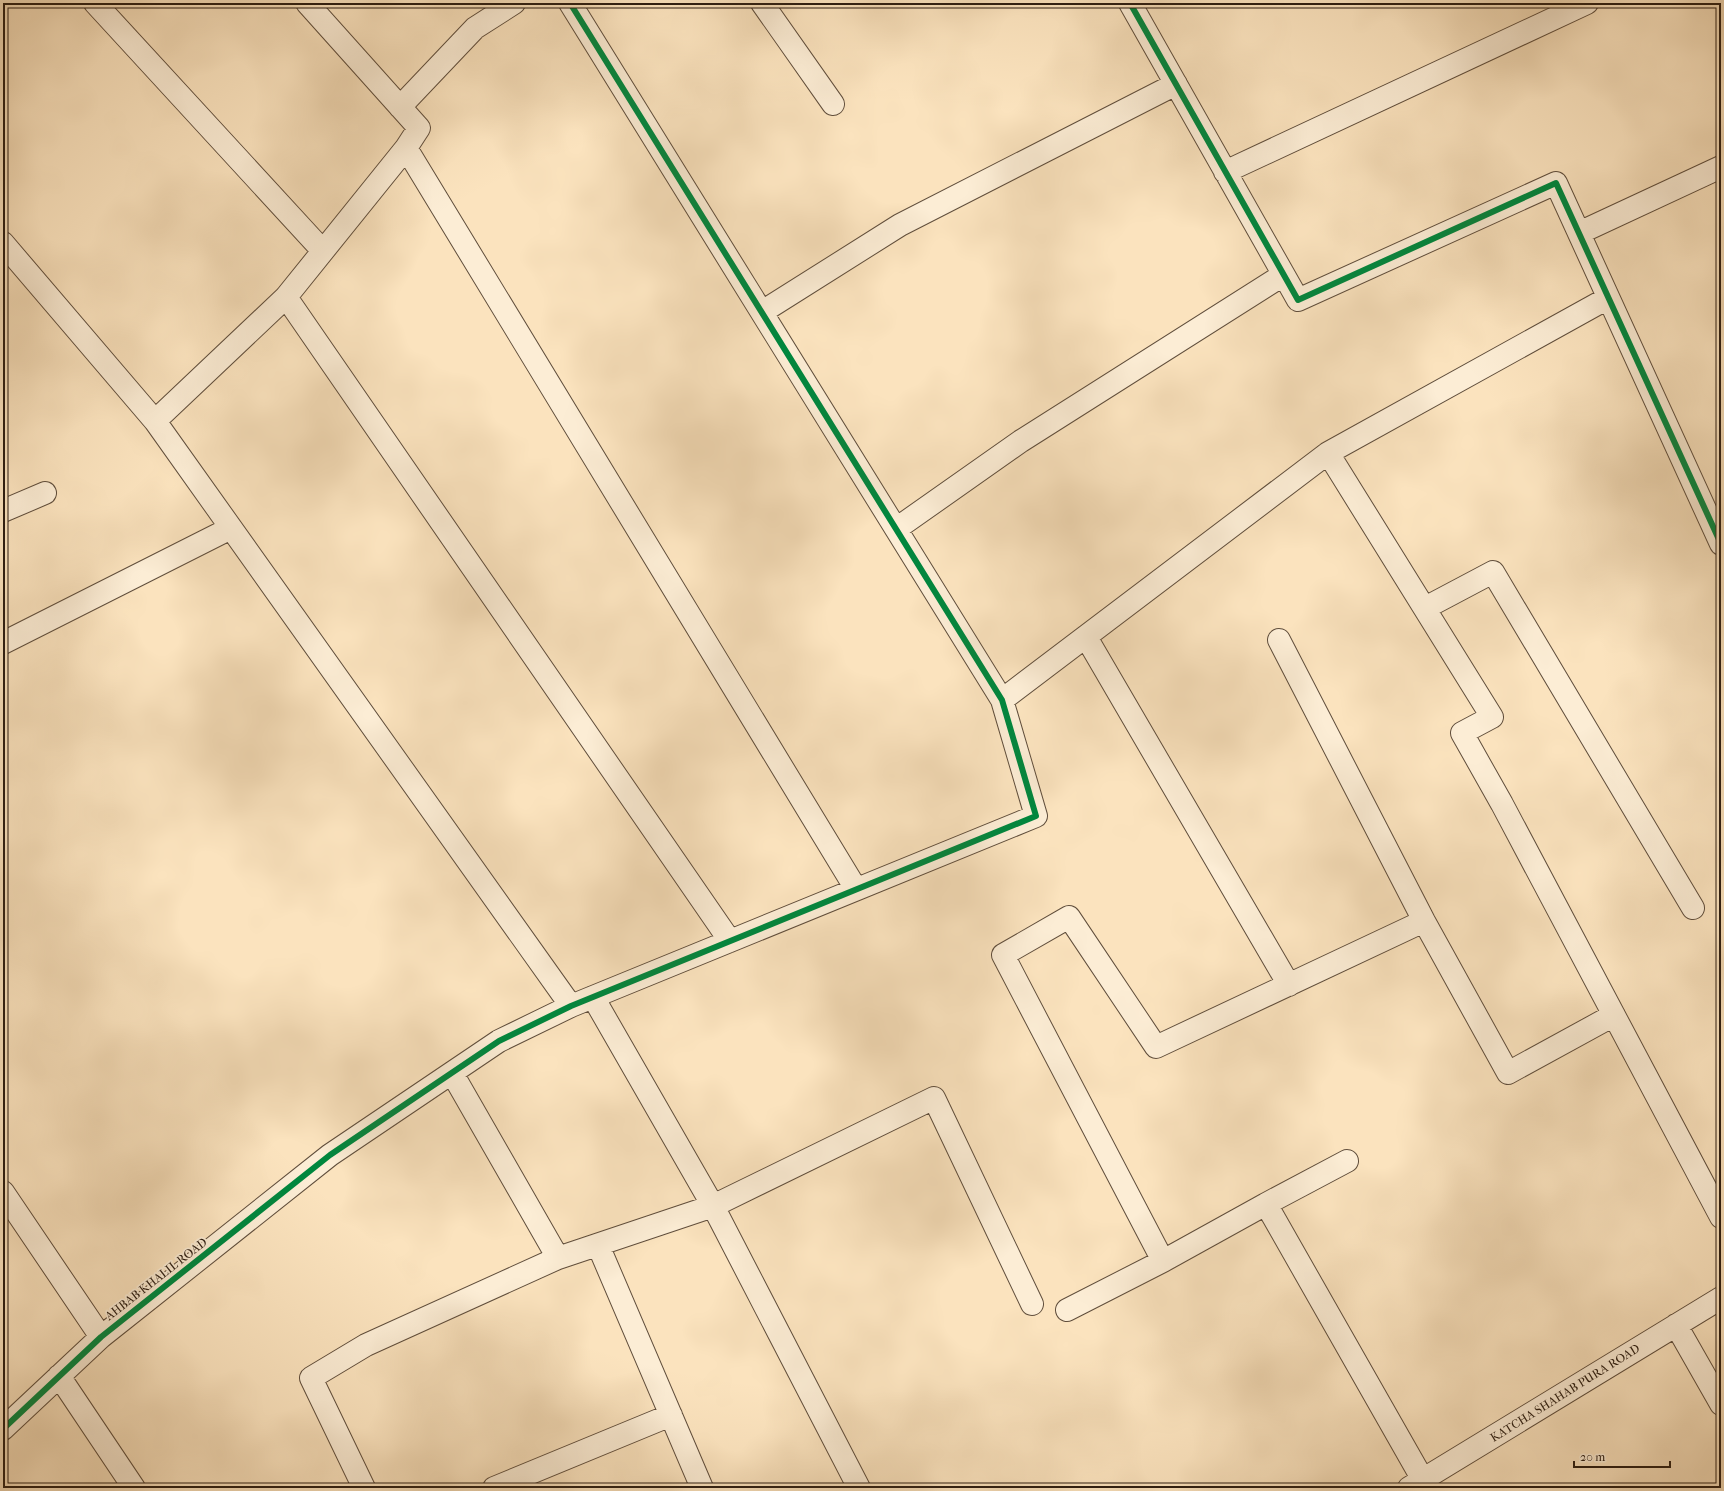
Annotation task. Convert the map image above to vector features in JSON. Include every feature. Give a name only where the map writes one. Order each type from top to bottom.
[{"type":"street","points":[[95,3],[323,251]]},
{"type":"street","points":[[156,421],[286,297],[406,148],[419,128],[307,3]]},
{"type":"street","points":[[400,107],[474,28],[514,3]]},
{"type":"street","points":[[570,3],[1002,700],[1328,453],[1608,298]]},
{"type":"street","points":[[762,3],[833,104]]},
{"type":"street","points":[[1130,3],[1298,300],[1556,183],[1721,544]]},
{"type":"street","points":[[1225,172],[1587,3]]},
{"type":"street","points":[[762,312],[900,225],[1176,84]]},
{"type":"street","points":[[406,148],[856,889]]},
{"type":"street","points":[[1579,233],[1721,167]]},
{"type":"street","points":[[3,243],[156,421],[571,1006]]},
{"type":"street","points":[[896,529],[1021,441],[1283,275]]},
{"type":"street","points":[[286,297],[730,941]]},
{"type":"street","points":[[1328,453],[1492,717],[1462,733],[1502,804],[1721,1217]]},
{"type":"street","points":[[3,511],[45,493]]},
{"type":"street","points":[[3,643],[231,528]]},
{"type":"street","points":[[1424,608],[1493,572],[1693,908]]},
{"type":"street","points":[[1086,637],[1289,985]]},
{"type":"street","points":[[1279,640],[1424,921],[1508,1073],[1614,1015]]},
{"type":"street","name":"AHBAB KHALIL ROAD","points":[[3,1429],[101,1337],[330,1155],[499,1041],[571,1006],[1036,816],[1002,700]]},
{"type":"street","points":[[1163,1261],[1003,955],[1069,917],[1156,1047],[1424,921]]},
{"type":"street","points":[[593,997],[713,1206],[859,1488]]},
{"type":"street","points":[[452,1073],[558,1258]]},
{"type":"street","points":[[364,1488],[311,1378],[366,1345],[558,1258],[713,1206],[934,1098],[1032,1304]]},
{"type":"street","points":[[1067,1310],[1163,1261],[1347,1161]]},
{"type":"street","points":[[3,1192],[101,1337]]},
{"type":"street","points":[[1266,1204],[1416,1484]]},
{"type":"street","points":[[598,1244],[702,1488]]},
{"type":"street","name":"KATCHA SHAHAB PURA ROAD","points":[[1416,1484],[1721,1298]]},
{"type":"street","points":[[1676,1325],[1721,1404]]},
{"type":"street","points":[[59,1376],[134,1488]]},
{"type":"street","points":[[494,1488],[671,1415]]},
{"type":"cycle path","points":[[3,1429],[101,1337],[330,1155],[499,1041],[571,1006],[1036,816],[1002,700],[570,3]]},
{"type":"cycle path","points":[[1130,3],[1298,300],[1556,183],[1721,544]]}]
